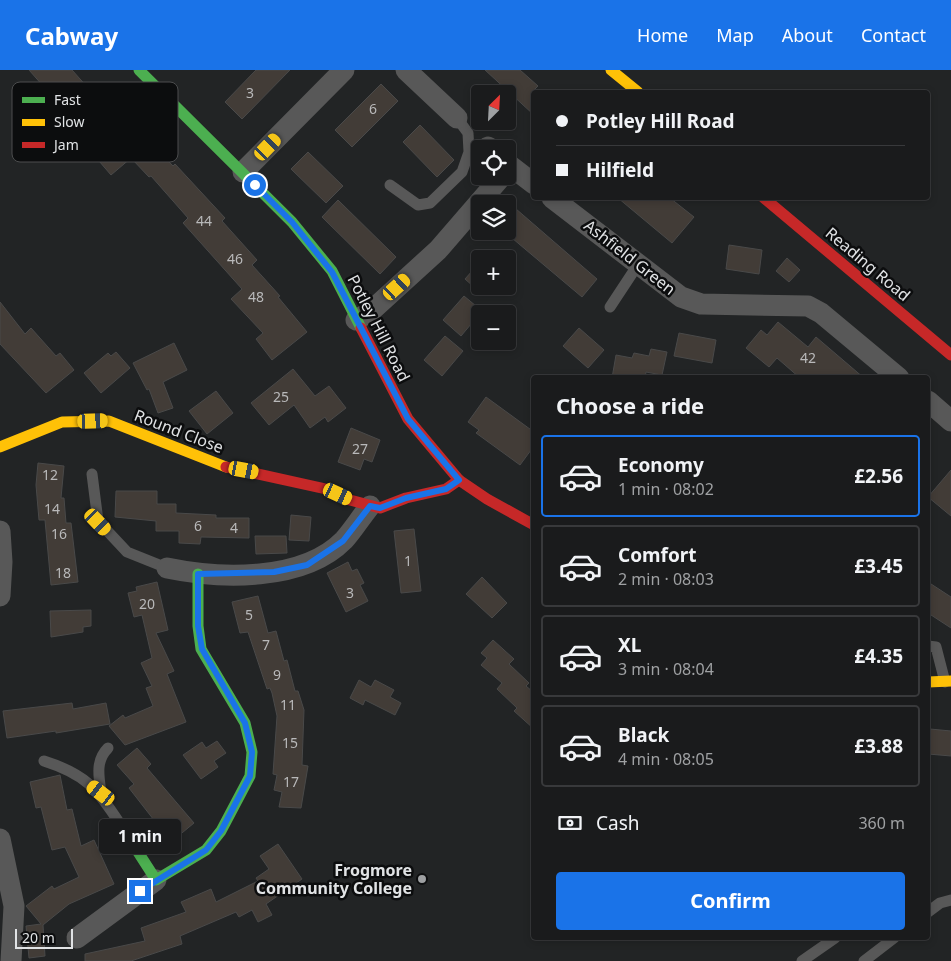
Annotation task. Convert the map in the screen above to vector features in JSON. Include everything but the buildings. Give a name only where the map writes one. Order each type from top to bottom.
[{"type":"street","name":"Potley Hill Road","points":[[139,70],[151,82]]},
{"type":"street","points":[[243,172],[344,70]]},
{"type":"street","points":[[406,70],[457,118]]},
{"type":"street","points":[[611,70],[636,90]]},
{"type":"street","name":"Potley Hill Road","points":[[178,108],[292,222],[332,272],[408,419],[459,480],[487,499],[531,522]]},
{"type":"street","points":[[516,174],[531,182]]},
{"type":"street","points":[[356,320],[370,312],[438,250],[493,185]]},
{"type":"street","name":"Ashfield Green","points":[[555,200],[681,297],[701,304],[808,306],[820,313],[895,375]]},
{"type":"street","name":"Reading Road","points":[[766,200],[951,355]]},
{"type":"street","points":[[930,403],[951,420]]},
{"type":"street","name":"Round Close","points":[[0,447],[62,422],[108,421],[228,468],[326,489],[380,508],[406,498],[446,489],[459,480]]},
{"type":"street","points":[[167,568],[198,574],[274,572],[307,565],[343,541],[370,506]]},
{"type":"street","points":[[0,531],[0,596]]},
{"type":"street","points":[[77,938],[156,880],[206,850],[221,831],[250,776],[252,752],[245,723],[202,649],[198,626],[198,574]]},
{"type":"street","points":[[930,682],[948,682]]},
{"type":"street","points":[[120,824],[156,880]]},
{"type":"street","points":[[0,838],[14,906],[11,961]]},
{"type":"lane","points":[[390,185],[418,205],[430,204],[446,189],[462,172],[469,152],[468,132],[457,118]]},
{"type":"lane","points":[[610,307],[638,263]]},
{"type":"lane","points":[[92,474],[98,522],[127,552],[167,568]]},
{"type":"lane","points":[[930,646],[936,648],[948,682]]},
{"type":"lane","points":[[101,793],[98,770],[103,753],[108,748]]},
{"type":"lane","points":[[44,761],[69,769],[101,793],[120,824]]},
{"type":"lane","points":[[930,910],[940,903],[951,900]]},
{"type":"lane","points":[[802,961],[832,940]]},
{"type":"lane","points":[[864,961],[891,940]]},
{"type":"traffic: fast","points":[[139,70],[151,82]]},
{"type":"traffic: fast","points":[[178,109],[292,222],[332,271],[361,328]]},
{"type":"traffic: fast","points":[[120,824],[156,880],[206,850],[221,831],[250,776],[252,752],[245,723],[201,649],[198,626],[198,574]]},
{"type":"traffic: slow","points":[[611,70],[636,90]]},
{"type":"traffic: slow","points":[[0,447],[62,422],[109,421],[226,467]]},
{"type":"traffic: slow","points":[[930,682],[951,681]]},
{"type":"traffic: jam","points":[[766,200],[951,355]]},
{"type":"traffic: jam","points":[[361,328],[408,419],[459,480],[487,499],[531,523]]},
{"type":"traffic: jam","points":[[226,467],[326,489],[350,500],[380,508],[406,498],[446,489],[459,480]]},
{"type":"place","name":"Frogmore Community College","points":[[422,879]]},
{"type":"route","points":[[140,891],[206,850],[234,810],[250,776],[252,752],[245,723],[202,649],[198,626],[198,574],[274,572],[307,565],[343,541],[370,506],[380,508],[406,498],[446,489],[459,480],[408,419],[385,378],[332,272],[292,222],[255,185]]}]
